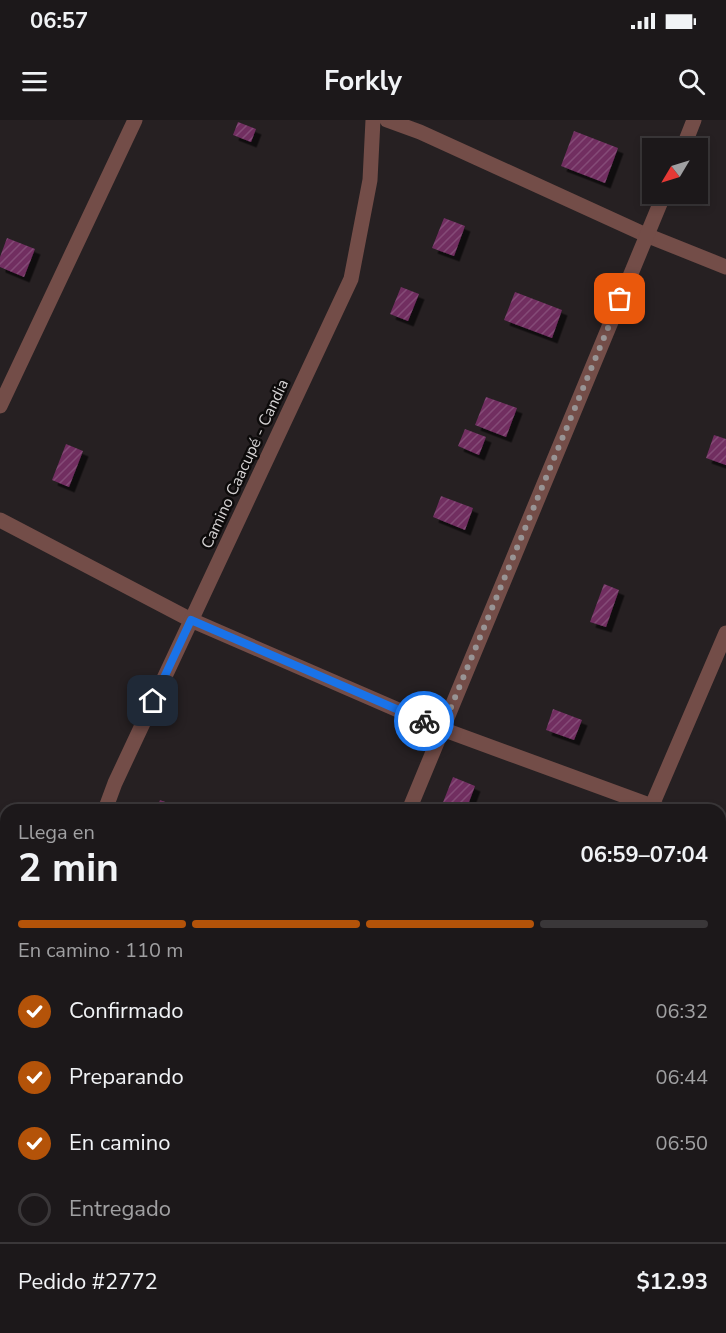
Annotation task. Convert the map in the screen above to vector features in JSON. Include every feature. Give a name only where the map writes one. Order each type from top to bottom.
[{"type":"street","points":[[0,406],[135,120]]},
{"type":"street","name":"Camino Caacupé - Candia","points":[[107,804],[351,279],[370,180],[373,120]]},
{"type":"street","points":[[387,120],[420,132],[646,235],[726,267]]},
{"type":"street","points":[[686,138],[694,120]]},
{"type":"street","points":[[411,804],[660,204]]},
{"type":"street","points":[[0,520],[191,620],[442,729],[642,804]]},
{"type":"street","points":[[657,804],[726,633]]},
{"type":"building","points":[[238,122],[256,129],[251,142],[233,135]]},
{"type":"building","points":[[574,131],[618,148],[605,183],[561,166]]},
{"type":"building","points":[[444,218],[465,226],[454,256],[432,248]]},
{"type":"building","points":[[7,238],[35,249],[24,277],[0,267],[0,257]]},
{"type":"building","points":[[401,287],[419,294],[408,321],[390,314]]},
{"type":"building","points":[[515,292],[562,310],[552,338],[504,320]]},
{"type":"building","points":[[486,397],[517,408],[506,437],[475,425]]},
{"type":"building","points":[[465,429],[486,437],[479,455],[458,446]]},
{"type":"building","points":[[714,435],[726,439],[726,465],[706,458]]},
{"type":"building","points":[[66,444],[83,451],[69,487],[52,480]]},
{"type":"building","points":[[441,496],[473,508],[465,530],[433,517]]},
{"type":"building","points":[[604,584],[619,590],[606,627],[590,622]]},
{"type":"building","points":[[553,709],[582,720],[574,740],[546,730]]},
{"type":"building","points":[[453,777],[475,786],[468,804],[442,804]]},
{"type":"building","points":[[160,800],[170,804],[158,804]]},
{"type":"way so far","points":[[424,721],[442,729],[620,299]]},
{"type":"route","points":[[153,701],[191,620],[424,721]]}]
